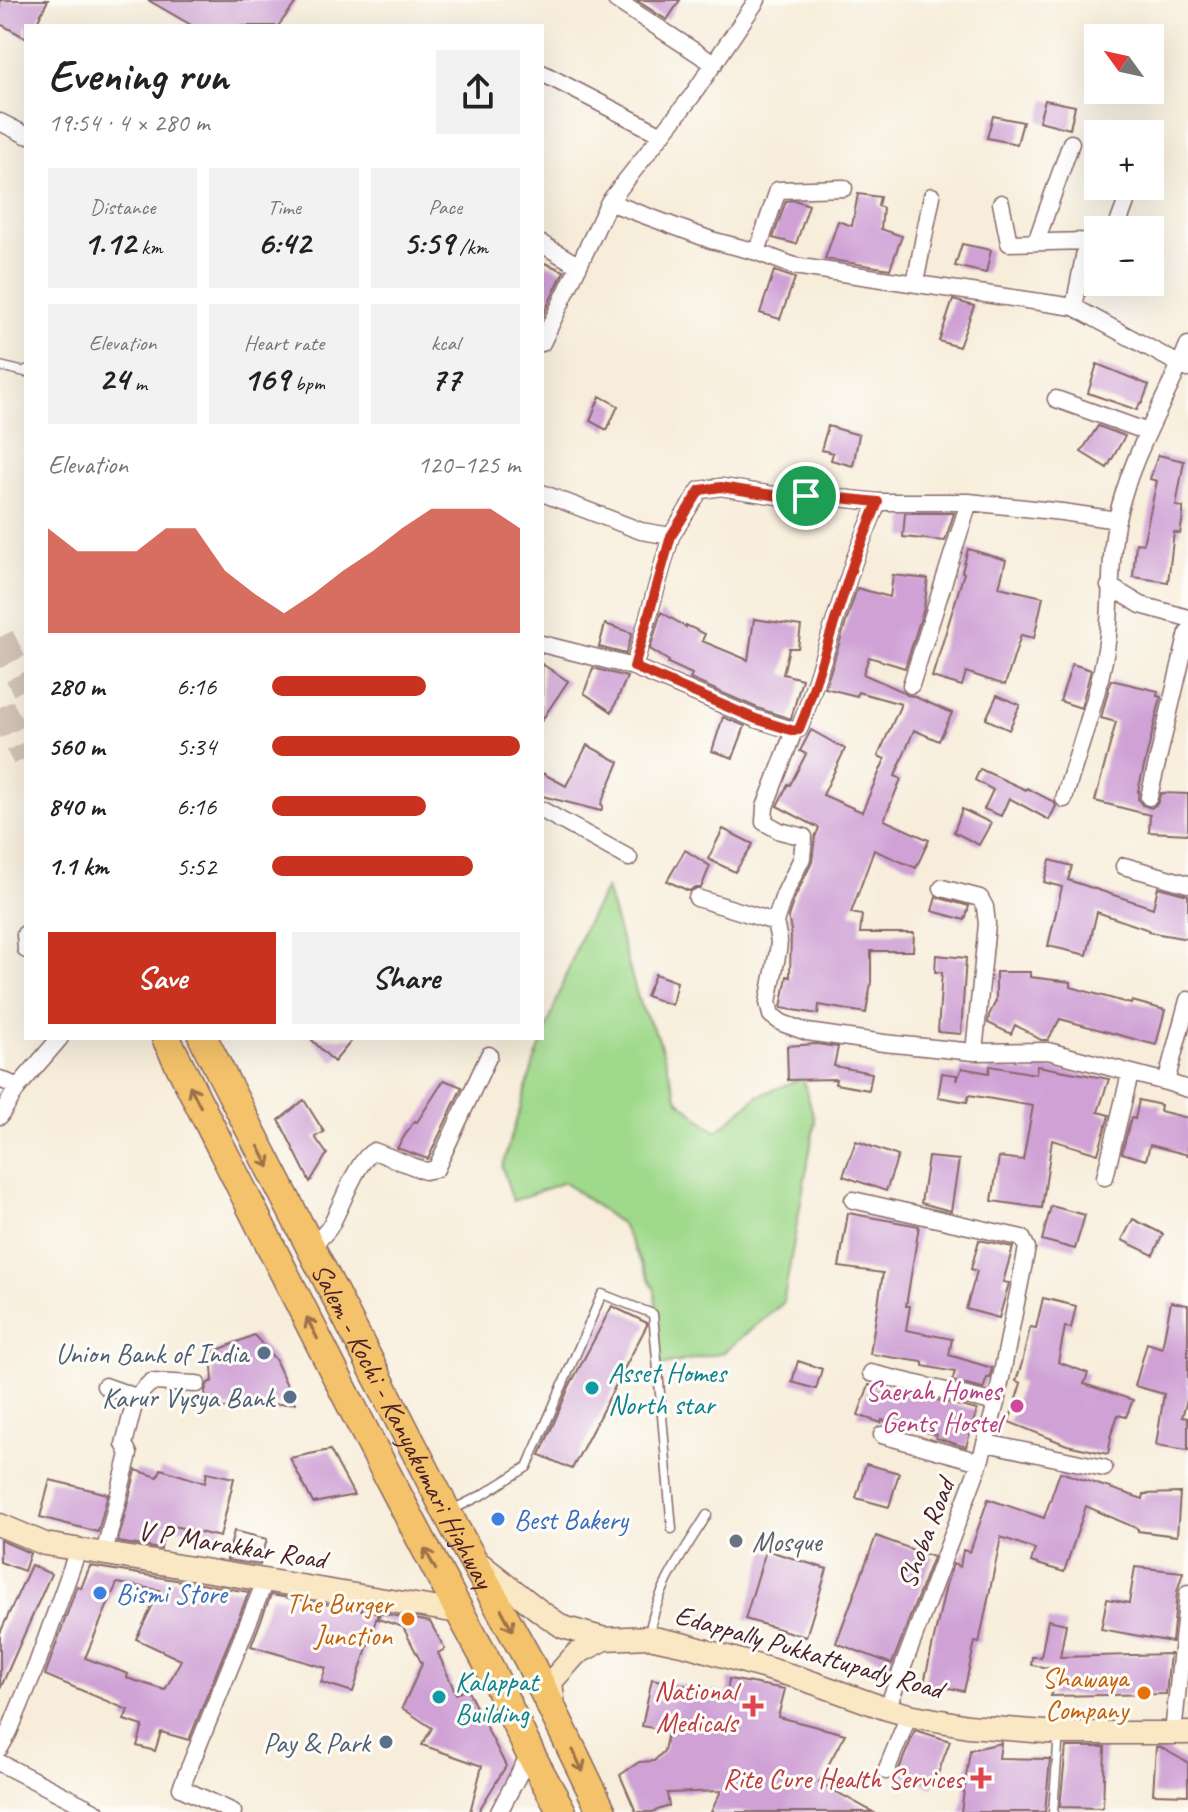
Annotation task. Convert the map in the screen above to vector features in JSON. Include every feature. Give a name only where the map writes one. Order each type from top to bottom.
[{"type":"highway","name":"Salem - Kochi - Kanyakumari Highway","points":[[167,1040],[367,1438],[509,1705],[530,1753],[562,1812]]},
{"type":"highway","name":"Salem - Kochi - Kanyakumari Highway","points":[[204,1040],[451,1520],[554,1711],[602,1812]]},
{"type":"main road","points":[[451,1520],[475,1559],[541,1612],[563,1627],[605,1639]]},
{"type":"main road","name":"V P Marakkar Road","points":[[0,1525],[45,1544],[458,1612]]},
{"type":"main road","name":"Edappally Pukkattupady Road","points":[[605,1639],[649,1637],[686,1645],[800,1678],[898,1712],[968,1726],[1059,1733],[1180,1733]]},
{"type":"main road","points":[[554,1711],[551,1682],[576,1654],[605,1639]]},
{"type":"street","points":[[616,0],[714,64]]},
{"type":"street","points":[[544,339],[609,202],[662,135],[757,0]]},
{"type":"street","points":[[544,74],[662,135]]},
{"type":"street","points":[[0,122],[24,134]]},
{"type":"street","points":[[1036,242],[1071,143]]},
{"type":"street","points":[[757,252],[778,190],[844,188]]},
{"type":"street","points":[[915,283],[932,196]]},
{"type":"street","points":[[609,202],[711,240],[794,266],[1074,307],[1184,366]]},
{"type":"street","points":[[1001,203],[1009,243],[1084,239]]},
{"type":"street","points":[[544,245],[579,266]]},
{"type":"street","points":[[1074,307],[1084,271]]},
{"type":"street","points":[[1064,799],[1100,675],[1108,635],[1109,586],[1117,520],[1128,480],[1148,432],[1184,366],[1188,345]]},
{"type":"street","points":[[1056,399],[1148,432]]},
{"type":"street","points":[[634,667],[671,536],[700,490],[721,487],[779,496],[878,502],[969,502],[1117,520]]},
{"type":"street","points":[[544,494],[641,531],[671,536]]},
{"type":"street","points":[[878,502],[854,561],[805,714],[799,729],[794,731],[765,807],[764,822],[770,827],[804,837],[802,858],[775,922],[779,941],[768,1002],[771,1015],[782,1023],[807,1032],[884,1043],[974,1052],[1048,1051],[1188,1089]]},
{"type":"street","points":[[911,685],[969,502]]},
{"type":"street","points":[[1109,586],[1141,605],[1188,618]]},
{"type":"street","points":[[1149,797],[1188,632]]},
{"type":"street","points":[[544,644],[634,667],[756,719],[794,731]]},
{"type":"street","points":[[544,811],[629,858]]},
{"type":"street","points":[[1124,866],[1188,884]]},
{"type":"street","points":[[942,888],[980,898],[985,907],[987,924],[974,1052]]},
{"type":"street","points":[[697,898],[775,922]]},
{"type":"street","points":[[1166,1082],[1188,1000]]},
{"type":"street","points":[[0,1116],[18,1087],[58,1040]]},
{"type":"street","points":[[311,1247],[328,1230],[366,1155],[374,1151],[425,1171],[436,1169],[489,1055]]},
{"type":"street","points":[[1105,1177],[1130,1074]]},
{"type":"street","points":[[0,1079],[18,1087]]},
{"type":"street","name":"Shoba Road","points":[[853,1200],[1022,1238],[1027,1248],[986,1443],[898,1712],[886,1771]]},
{"type":"street","points":[[871,1373],[996,1403]]},
{"type":"street","points":[[104,1554],[129,1454],[124,1444],[136,1397],[151,1382],[197,1384]]},
{"type":"street","points":[[105,1386],[136,1397]]},
{"type":"street","points":[[882,1435],[980,1462]]},
{"type":"street","points":[[986,1443],[1104,1468]]},
{"type":"street","points":[[0,1748],[37,1664],[78,1550]]},
{"type":"street","points":[[233,1812],[181,1788],[266,1579]]},
{"type":"street","points":[[1180,1733],[1188,1593]]},
{"type":"street","points":[[499,1812],[530,1753]]},
{"type":"street","points":[[0,1763],[96,1812]]},
{"type":"lane","points":[[0,366],[24,371]]},
{"type":"lane","points":[[451,1520],[484,1494],[527,1467],[602,1294],[653,1314],[672,1529]]},
{"type":"lane","points":[[649,1637],[652,1614],[671,1574],[707,1515]]},
{"type":"lane","points":[[1053,1812],[1059,1733]]},
{"type":"green space","points":[[606,888],[640,1005],[658,1037],[678,1100],[716,1132],[758,1096],[803,1078],[815,1122],[783,1303],[724,1352],[660,1366],[655,1290],[622,1225],[564,1182],[513,1201],[502,1167],[533,1066],[584,928]]},
{"type":"building","points":[[0,0],[48,0],[36,24],[24,24],[24,37],[0,24]]},
{"type":"building","points":[[148,0],[298,0],[280,24],[190,24]]},
{"type":"building","points":[[636,0],[680,0],[667,20]]},
{"type":"building","points":[[1045,100],[1075,106],[1070,129],[1039,121]]},
{"type":"building","points":[[993,116],[1023,122],[1017,144],[987,138]]},
{"type":"building","points":[[858,194],[880,197],[878,206],[883,208],[881,229],[902,236],[890,269],[825,259],[838,221],[852,226]]},
{"type":"building","points":[[786,201],[809,205],[796,244],[773,238]]},
{"type":"building","points":[[962,244],[991,250],[986,273],[955,266]]},
{"type":"building","points":[[544,263],[564,271],[544,313]]},
{"type":"building","points":[[774,271],[795,278],[780,319],[760,313]]},
{"type":"building","points":[[953,300],[974,306],[959,347],[939,341]]},
{"type":"building","points":[[1097,364],[1149,385],[1137,410],[1088,393]]},
{"type":"building","points":[[600,396],[618,406],[607,430],[590,421]]},
{"type":"building","points":[[828,426],[859,435],[853,466],[831,460],[833,453],[821,450]]},
{"type":"building","points":[[1098,426],[1125,436],[1107,468],[1081,452]]},
{"type":"building","points":[[1158,455],[1184,461],[1176,506],[1183,507],[1183,516],[1180,534],[1174,532],[1168,582],[1133,577],[1136,543],[1143,544],[1157,481],[1150,479]]},
{"type":"building","points":[[905,513],[954,513],[945,541],[903,537]]},
{"type":"building","points":[[968,549],[1006,560],[999,587],[1043,597],[1034,638],[1021,635],[1005,685],[966,672],[962,686],[932,677],[964,573]]},
{"type":"building","points":[[893,575],[928,579],[924,608],[905,668],[869,657],[863,674],[952,713],[939,741],[914,730],[895,776],[901,779],[884,820],[929,840],[916,868],[874,850],[851,913],[862,915],[860,933],[914,933],[913,951],[871,951],[871,982],[866,1013],[819,1005],[818,1014],[781,1008],[787,976],[790,977],[791,930],[788,917],[812,862],[819,828],[777,806],[806,754],[800,751],[811,730],[845,749],[823,795],[862,812],[885,759],[878,756],[901,704],[858,692],[857,696],[825,688],[857,588],[890,597]]},
{"type":"building","points":[[661,612],[705,634],[702,641],[748,660],[754,619],[801,626],[798,648],[789,648],[783,674],[802,679],[791,719],[690,679],[692,674],[668,663],[650,649]]},
{"type":"building","points":[[605,624],[632,633],[626,654],[599,647]]},
{"type":"building","points":[[1072,664],[1091,670],[1081,708],[1060,701]]},
{"type":"building","points":[[544,665],[568,681],[544,717]]},
{"type":"building","points":[[593,668],[627,677],[612,712],[584,693]]},
{"type":"building","points":[[1111,680],[1158,691],[1157,696],[1161,697],[1138,799],[1142,805],[1151,808],[1157,804],[1161,793],[1188,794],[1188,834],[1149,832],[1150,815],[1095,801],[1116,722],[1101,718]]},
{"type":"building","points":[[997,695],[1020,705],[1009,730],[986,719]]},
{"type":"building","points":[[723,717],[745,726],[733,758],[712,751]]},
{"type":"building","points":[[587,745],[619,762],[601,804],[601,811],[544,797],[544,774],[566,786]]},
{"type":"building","points":[[980,769],[1054,802],[1056,806],[1049,820],[1009,798],[1001,816],[984,809],[993,790],[975,780]]},
{"type":"building","points":[[962,809],[991,823],[979,845],[954,832]]},
{"type":"building","points":[[723,829],[753,844],[735,872],[708,859]]},
{"type":"building","points":[[685,850],[710,866],[701,888],[689,891],[667,881]]},
{"type":"building","points":[[1050,860],[1072,866],[1068,880],[1153,908],[1158,887],[1188,895],[1188,939],[1148,932],[1097,912],[1087,955],[1048,946],[1062,887],[1044,882]]},
{"type":"building","points":[[936,897],[969,906],[965,920],[932,911]]},
{"type":"building","points":[[936,955],[966,958],[961,1034],[938,1032],[942,972],[935,972]]},
{"type":"building","points":[[996,972],[1030,972],[1030,977],[1071,982],[1071,987],[1165,1010],[1156,1045],[1060,1019],[1048,1040],[1041,1040],[1015,1025],[1011,1034],[988,1023],[996,1001]]},
{"type":"building","points":[[655,974],[677,982],[672,1005],[646,996]]},
{"type":"building","points":[[312,1040],[352,1040],[334,1062]]},
{"type":"building","points":[[816,1044],[838,1047],[834,1066],[872,1073],[869,1090],[835,1084],[836,1079],[788,1080],[787,1046]]},
{"type":"building","points":[[990,1066],[1036,1074],[1037,1066],[1109,1079],[1098,1112],[1109,1115],[1098,1154],[1052,1140],[1042,1208],[992,1201],[999,1157],[1023,1160],[1033,1106],[969,1095],[967,1102],[938,1097],[942,1073],[957,1075],[956,1081],[962,1068],[989,1073]]},
{"type":"building","points":[[444,1080],[462,1087],[428,1159],[397,1148],[414,1121],[417,1122]]},
{"type":"building","points":[[304,1100],[324,1132],[315,1137],[327,1154],[310,1182],[279,1120]]},
{"type":"building","points":[[1139,1100],[1161,1105],[1160,1111],[1188,1118],[1188,1155],[1150,1145],[1146,1160],[1122,1153]]},
{"type":"building","points":[[856,1141],[898,1156],[886,1191],[843,1176]]},
{"type":"building","points":[[928,1157],[959,1160],[951,1211],[921,1203]]},
{"type":"building","points":[[1051,1206],[1085,1215],[1075,1249],[1042,1240]]},
{"type":"building","points":[[848,1213],[919,1226],[906,1306],[910,1306],[906,1330],[952,1339],[949,1355],[992,1368],[983,1389],[952,1381],[955,1372],[923,1366],[923,1362],[870,1354],[883,1273],[839,1267]]},
{"type":"building","points":[[1133,1219],[1163,1234],[1153,1255],[1122,1240]]},
{"type":"building","points":[[979,1240],[1013,1247],[1003,1282],[1009,1283],[999,1318],[966,1309],[977,1271],[971,1269]]},
{"type":"building","points":[[1043,1298],[1076,1306],[1071,1328],[1065,1327],[1058,1362],[1088,1373],[1084,1384],[1133,1400],[1126,1417],[1118,1415],[1108,1454],[1067,1445],[1009,1422],[1021,1383],[1016,1381],[1030,1327],[1036,1328]]},
{"type":"building","points":[[1171,1302],[1188,1305],[1188,1397],[1182,1417],[1188,1418],[1188,1450],[1156,1445],[1164,1394],[1135,1386],[1147,1343],[1162,1348]]},
{"type":"building","name":"Asset Homes North star","points":[[612,1306],[647,1325],[572,1469],[540,1455],[569,1387]]},
{"type":"building","points":[[254,1335],[275,1359],[295,1403],[207,1409],[205,1391],[208,1383],[213,1381],[211,1353]]},
{"type":"building","points":[[798,1361],[822,1369],[816,1389],[792,1382]]},
{"type":"building","points":[[869,1385],[899,1395],[900,1391],[977,1410],[966,1447],[936,1438],[937,1435],[858,1415]]},
{"type":"building","points":[[330,1450],[354,1495],[313,1503],[290,1458]]},
{"type":"building","points":[[866,1464],[899,1473],[889,1507],[856,1498]]},
{"type":"building","points":[[161,1469],[205,1483],[207,1472],[234,1478],[220,1537],[165,1524],[161,1549],[118,1542],[136,1470],[158,1477]]},
{"type":"building","points":[[1060,1472],[1143,1499],[1144,1494],[1180,1493],[1177,1536],[1138,1531],[1086,1506],[1064,1572],[1031,1562],[1035,1549],[1001,1537],[979,1643],[975,1642],[964,1691],[924,1683],[953,1564],[960,1567],[963,1550],[970,1552],[988,1499],[1044,1518]]},
{"type":"building","points":[[50,1480],[108,1494],[98,1532],[40,1517]]},
{"type":"building","points":[[234,1531],[267,1539],[260,1565],[227,1560]]},
{"type":"building","points":[[876,1536],[933,1557],[892,1664],[836,1643]]},
{"type":"building","points":[[0,1540],[30,1553],[24,1571],[0,1562]]},
{"type":"building","points":[[766,1550],[827,1569],[806,1637],[745,1619]]},
{"type":"building","points":[[31,1565],[51,1574],[0,1689],[0,1633]]},
{"type":"building","points":[[90,1566],[249,1592],[189,1740],[161,1732],[155,1751],[137,1746],[143,1726],[124,1720],[128,1710],[45,1675],[77,1586],[81,1588]],"holes":[[[117,1583],[160,1590],[136,1639],[181,1660],[165,1690],[127,1678],[128,1674],[85,1658]]]},
{"type":"building","points":[[1135,1567],[1183,1572],[1177,1592],[1172,1642],[1101,1629],[1107,1599],[1129,1603]]},
{"type":"building","points":[[271,1595],[378,1613],[353,1692],[321,1682],[326,1668],[251,1646]]},
{"type":"building","points":[[380,1613],[430,1622],[445,1649],[438,1653],[456,1694],[467,1689],[506,1766],[478,1812],[470,1812],[482,1766],[422,1745],[432,1728],[402,1708],[422,1664],[403,1627],[378,1619]]},
{"type":"building","points":[[1048,1620],[1066,1624],[1060,1657],[1170,1654],[1166,1694],[1051,1696],[1061,1670],[1031,1665],[1032,1657],[1041,1657]]},
{"type":"building","points":[[652,1679],[727,1694],[729,1679],[785,1689],[778,1717],[845,1734],[819,1782],[873,1812],[711,1812],[721,1791],[667,1793],[669,1806],[652,1812],[636,1812],[620,1775],[639,1762],[654,1761],[664,1751],[668,1731],[642,1726]]},
{"type":"building","points":[[915,1730],[950,1741],[933,1787],[897,1774]]},
{"type":"building","points":[[1001,1743],[999,1758],[1050,1759],[1045,1812],[961,1812],[970,1750]]},
{"type":"building","points":[[1066,1747],[1105,1747],[1103,1808],[1060,1807]]},
{"type":"building","points":[[1156,1747],[1188,1763],[1188,1795],[1153,1794]]},
{"type":"tunnel","points":[[0,637],[24,685]]},
{"type":"tunnel","points":[[0,707],[24,754]]},
{"type":"place","name":"Union Bank of India","points":[[264,1353]]},
{"type":"place","name":"Asset Homes North star","points":[[592,1388]]},
{"type":"place","name":"Karur Vysya Bank","points":[[290,1397]]},
{"type":"place","name":"Saerah Homes Gents Hostel","points":[[1017,1406]]},
{"type":"place","name":"Best Bakery","points":[[498,1519]]},
{"type":"place","name":"Mosque","points":[[736,1541]]},
{"type":"place","name":"Bismi Store","points":[[100,1593]]},
{"type":"place","name":"The Burger Junction","points":[[408,1619]]},
{"type":"place","name":"Shawaya Company","points":[[1144,1693]]},
{"type":"place","name":"Kalappat Building","points":[[439,1697]]},
{"type":"place","name":"National Medicals","points":[[753,1706]]},
{"type":"place","name":"Pay & Park","points":[[386,1742]]},
{"type":"place","name":"Rite Cure Health Services","points":[[981,1778]]},
{"type":"route","points":[[721,487],[779,496],[806,496],[878,502],[854,561],[799,729],[794,731],[756,719],[634,667],[671,536],[700,490],[721,487]]}]
